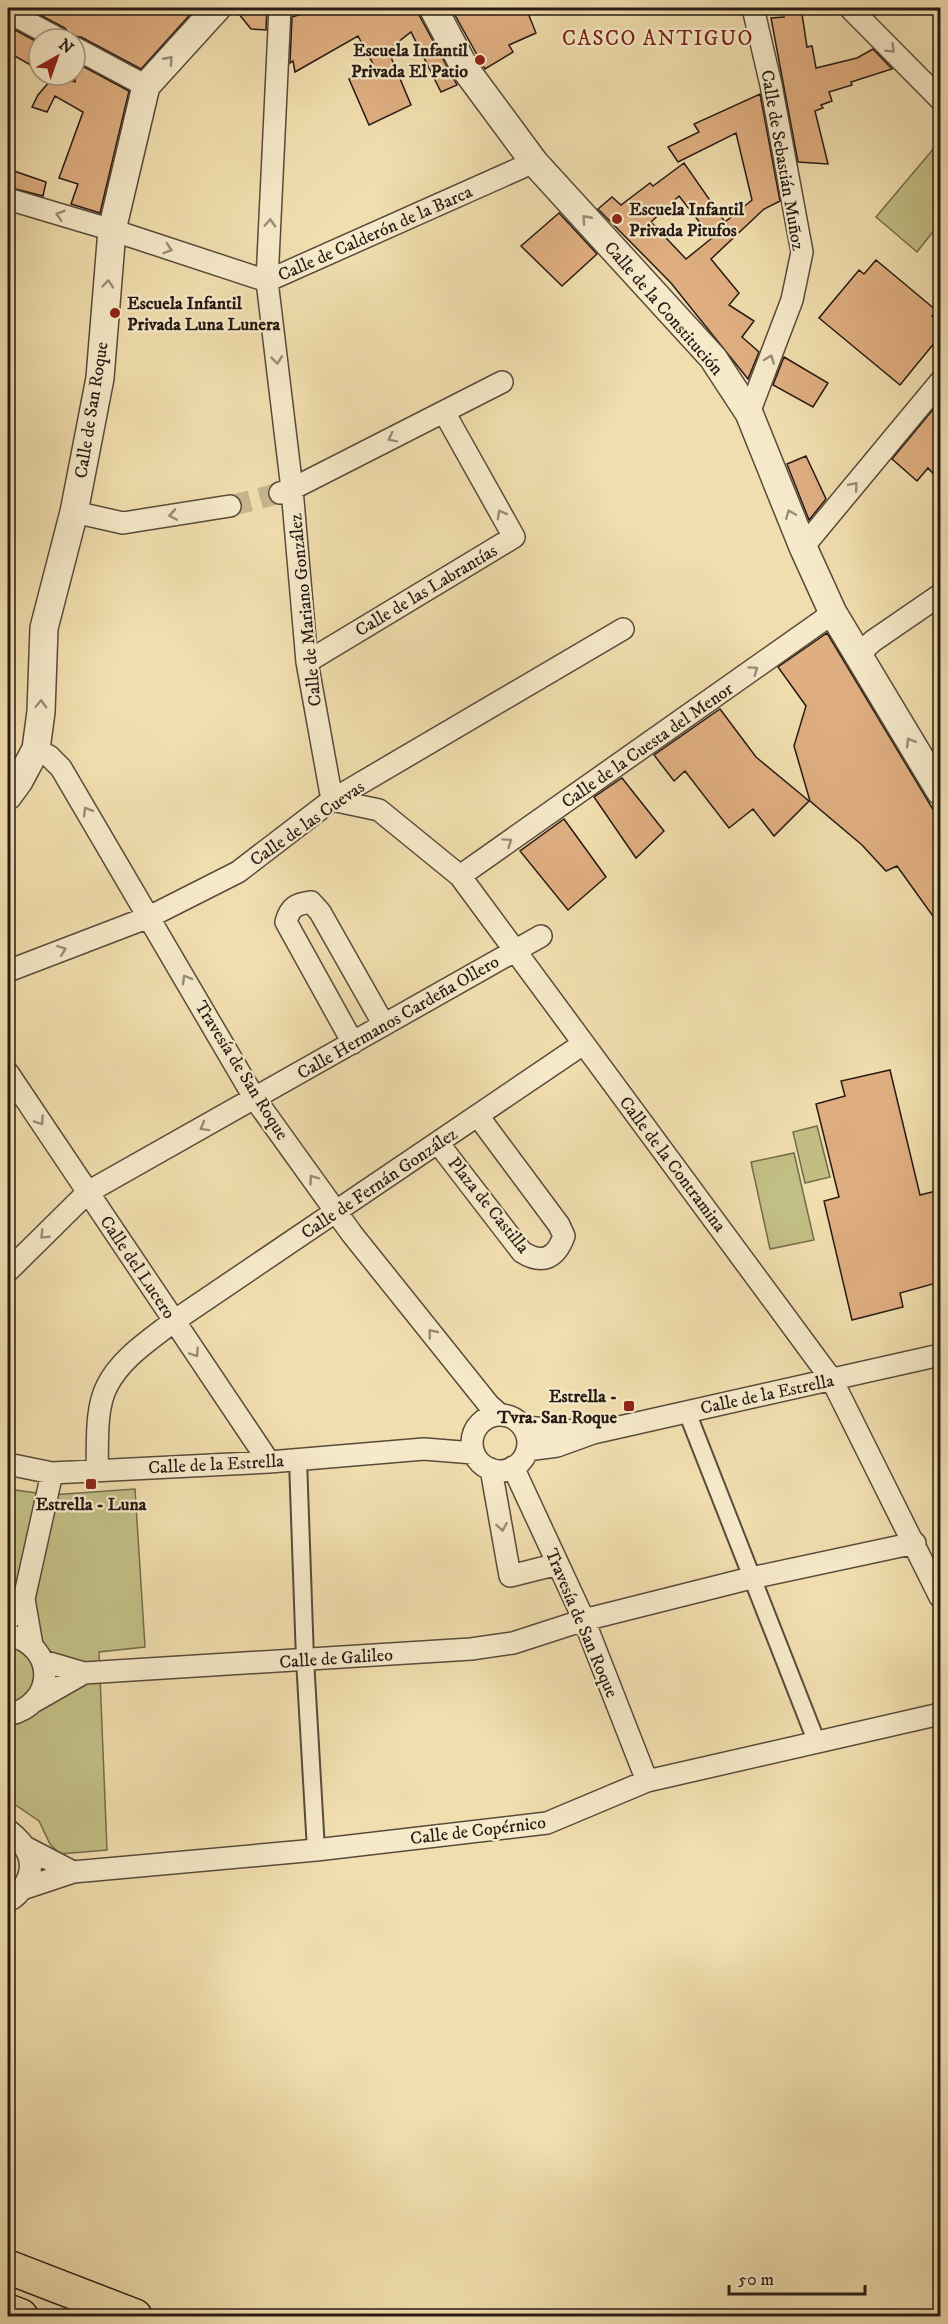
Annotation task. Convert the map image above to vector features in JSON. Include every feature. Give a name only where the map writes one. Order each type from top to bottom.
[{"type":"highway","points":[[8,2257],[68,2292]]},
{"type":"highway","points":[[8,2267],[135,2316]]},
{"type":"highway","points":[[8,2311],[21,2316]]},
{"type":"street","name":"Calle de San Roque","points":[[8,796],[36,749],[41,712],[44,628],[74,512],[100,378],[112,230],[146,86],[217,8]]},
{"type":"street","name":"Calle de Mariano González","points":[[280,8],[267,281],[286,491],[308,662],[332,800]]},
{"type":"street","name":"Calle de la Constitución","points":[[433,8],[466,70],[534,162],[713,358],[749,413],[803,547],[833,613],[940,791]]},
{"type":"street","name":"Calle de Sebastián Muñoz","points":[[749,413],[792,300],[802,252],[771,85],[753,8]]},
{"type":"street","points":[[850,8],[940,99]]},
{"type":"street","points":[[8,12],[36,27]]},
{"type":"street","points":[[87,54],[146,86]]},
{"type":"street","name":"Calle de Calderón de la Barca","points":[[8,199],[112,230],[267,281],[534,162]]},
{"type":"street","points":[[286,491],[502,381]]},
{"type":"street","points":[[803,547],[940,382]]},
{"type":"street","name":"Calle de las Labrantías","points":[[308,662],[514,537],[444,412]]},
{"type":"street","points":[[74,512],[123,523],[230,506]]},
{"type":"street","points":[[858,656],[873,641],[940,595]]},
{"type":"street","name":"Calle de la Cuesta del Menor","points":[[460,876],[833,613]]},
{"type":"street","name":"Calle de las Cuevas","points":[[8,971],[150,917],[238,872],[332,800],[623,629]]},
{"type":"street","name":"Travesía de San Roque","points":[[36,749],[49,756],[61,768],[255,1099],[336,1211],[468,1379],[500,1415]]},
{"type":"street","name":"Calle de la Contramina","points":[[332,800],[379,810],[460,876],[832,1380],[915,1543],[940,1598]]},
{"type":"street","points":[[353,1043],[286,922],[289,911],[297,903],[311,902],[320,912],[384,1025]]},
{"type":"street","name":"Calle Hermanos Cardeña Ollero","points":[[8,1271],[88,1192],[541,936]]},
{"type":"street","name":"Calle de Fernán González","points":[[98,1470],[98,1422],[106,1386],[130,1355],[174,1321],[583,1044]]},
{"type":"street","name":"Calle del Lucero","points":[[8,1073],[269,1462]]},
{"type":"street","name":"Plaza de Castilla","points":[[438,1143],[522,1252],[533,1259],[544,1259],[553,1254],[560,1246],[564,1236],[559,1225],[478,1116]]},
{"type":"street","name":"Calle de la Estrella","points":[[527,1450],[557,1446],[593,1433],[940,1355]]},
{"type":"street","name":"Travesía de San Roque","points":[[468,1379],[480,1409],[476,1437]]},
{"type":"street","points":[[687,1412],[817,1743]]},
{"type":"street","points":[[500,1415],[517,1420],[523,1427],[527,1434],[527,1450],[524,1457],[513,1467],[499,1471],[491,1469],[478,1460],[476,1437],[485,1419],[500,1415]]},
{"type":"street","name":"Calle de la Estrella","points":[[523,1427],[593,1433]]},
{"type":"street","name":"Calle de la Estrella","points":[[8,1464],[52,1473],[269,1462],[424,1449],[476,1437]]},
{"type":"street","points":[[298,1460],[305,1659],[316,1850]]},
{"type":"street","name":"Travesía de San Roque","points":[[513,1467],[584,1620],[647,1781]]},
{"type":"street","points":[[491,1469],[510,1576],[558,1564]]},
{"type":"street","points":[[8,1620],[24,1599],[52,1473]]},
{"type":"street","name":"Calle de Galileo","points":[[8,1635],[21,1638],[37,1653],[84,1673],[471,1649],[513,1643],[584,1620],[751,1578],[915,1543]]},
{"type":"street","points":[[18,1713],[45,1682],[24,1599]]},
{"type":"street","name":"Calle de Galileo","points":[[18,1713],[84,1673]]},
{"type":"street","name":"Calle de Copérnico","points":[[15,1895],[73,1872],[316,1850],[547,1823],[647,1781],[940,1714]]},
{"type":"street","points":[[8,1830],[25,1847],[73,1872]]},
{"type":"street","points":[[15,1895],[31,1875],[32,1864],[25,1847]]},
{"type":"shaded area","points":[[940,141],[940,223],[917,252],[876,217]]},
{"type":"shaded area","points":[[817,1126],[830,1177],[805,1183],[793,1132]]},
{"type":"shaded area","points":[[794,1153],[814,1240],[770,1249],[751,1162]]},
{"type":"shaded area","points":[[8,1489],[51,1495],[135,1489],[145,1647],[99,1652],[107,1850],[60,1854],[50,1844],[39,1821],[8,1802]]},
{"type":"building","points":[[27,8],[196,8],[141,69],[87,40],[87,27],[63,27]]},
{"type":"building","points":[[234,8],[267,8],[266,30],[251,29]]},
{"type":"building","points":[[321,8],[417,8],[457,85],[441,92],[411,32],[388,50],[411,105],[369,125],[349,79],[373,64],[358,36],[295,72],[293,61],[290,63],[292,17]]},
{"type":"building","points":[[451,8],[526,8],[536,33],[509,45],[513,52],[485,69]]},
{"type":"building","points":[[783,11],[802,14],[807,47],[812,46],[816,68],[857,58],[873,49],[892,69],[851,82],[852,85],[829,92],[832,101],[821,105],[823,108],[815,111],[828,164],[798,162],[771,18],[784,17]]},
{"type":"building","points":[[8,26],[27,36],[27,63],[8,52]]},
{"type":"building","points":[[87,68],[129,91],[100,213],[71,204],[78,184],[59,178],[83,112],[55,96],[47,112],[32,107],[45,87],[87,87]]},
{"type":"building","points":[[760,94],[780,201],[764,209],[711,259],[739,293],[729,305],[754,321],[742,337],[759,352],[748,379],[671,283],[598,209],[612,197],[621,205],[650,183],[653,186],[684,163],[725,222],[752,200],[736,133],[678,162],[668,147],[699,132],[694,124]],"holes":[[[679,196],[712,238],[686,259],[651,222]]]},
{"type":"building","points":[[8,169],[46,182],[43,196],[8,187]]},
{"type":"building","points":[[559,213],[597,254],[562,286],[521,246]]},
{"type":"building","points":[[876,260],[937,311],[932,316],[940,323],[940,336],[900,385],[819,318],[859,270],[864,274]]},
{"type":"building","points":[[784,357],[828,383],[813,407],[773,385]]},
{"type":"building","points":[[940,401],[940,481],[928,468],[917,481],[892,459]]},
{"type":"building","points":[[806,456],[826,499],[809,520],[787,464]]},
{"type":"building","points":[[827,633],[940,821],[940,926],[897,866],[886,871],[862,845],[810,801],[794,746],[806,706],[778,667]]},
{"type":"building","points":[[720,709],[756,757],[809,801],[774,836],[753,809],[729,828],[685,771],[674,781],[654,755]]},
{"type":"building","points":[[622,778],[664,831],[636,858],[594,797]]},
{"type":"building","points":[[564,819],[606,877],[568,910],[520,851]]},
{"type":"building","points":[[890,1070],[920,1195],[940,1190],[940,1282],[900,1293],[903,1307],[852,1320],[824,1201],[839,1197],[816,1104],[845,1096],[841,1081]]},
{"type":"tunnel","points":[[230,506],[280,493]]},
{"type":"place","name":"Escuela Infantil Privada El Patio","points":[[480,60]]},
{"type":"place","name":"Escuela Infantil Privada Pitufos","points":[[617,219]]},
{"type":"place","name":"Escuela Infantil Privada Luna Lunera","points":[[115,313]]},
{"type":"place","name":"Estrella - Tvra. San Roque","points":[[629,1406]]},
{"type":"place","name":"Estrella - Luna","points":[[91,1484]]},
{"type":"district","name":"CASCO ANTIGUO","points":[[658,38]]}]
